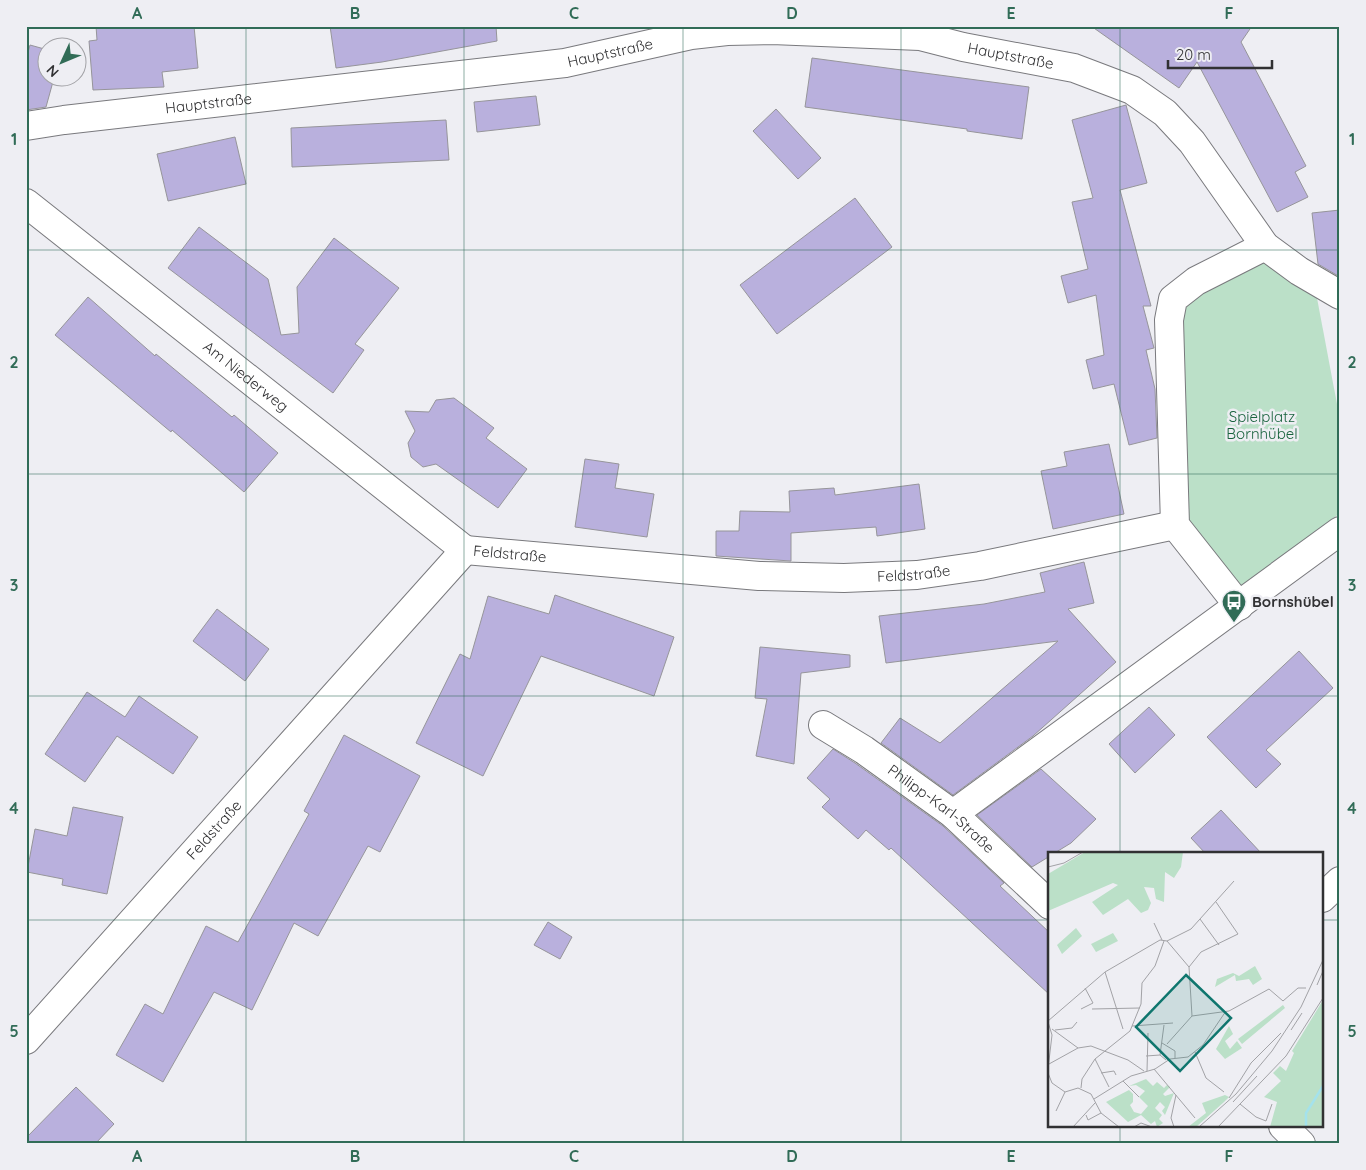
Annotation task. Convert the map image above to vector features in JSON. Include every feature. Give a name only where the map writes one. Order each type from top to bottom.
[{"type":"street","name":"Hauptstraße","points":[[26,126],[64,120],[565,63],[691,34],[772,30],[921,31],[963,47],[1074,68],[1132,90],[1164,114],[1192,142],[1265,246],[1299,271],[1340,295]]},
{"type":"street","name":"Am Niederweg","points":[[26,203],[465,550]]},
{"type":"street","points":[[1239,606],[1175,524],[1169,320],[1173,299],[1196,281],[1265,246]]},
{"type":"street","name":"Feldstraße","points":[[26,1040],[465,550],[759,576],[844,578],[917,575],[980,566],[1175,524]]},
{"type":"street","points":[[953,814],[1340,531]]},
{"type":"street","name":"Philipp-Karl-Straße","points":[[823,725],[864,750],[953,814],[1048,903]]},
{"type":"street","points":[[1324,896],[1340,882]]},
{"type":"street","points":[[1285,1128],[1301,1144]]},
{"type":"green space","name":"Spielplatz Bornhübel","points":[[1262,259],[1317,298],[1340,420],[1340,513],[1240,589],[1186,521],[1181,303]]},
{"type":"building","points":[[96,26],[194,26],[198,68],[162,72],[164,87],[93,90],[89,41],[97,40]]},
{"type":"building","points":[[330,26],[496,26],[497,41],[382,62],[336,68]]},
{"type":"building","points":[[1091,26],[1252,26],[1241,42],[1306,166],[1295,172],[1308,197],[1277,212],[1197,62],[1179,88]]},
{"type":"building","points":[[30,45],[38,47],[38,88],[51,88],[46,107],[26,110],[26,60]]},
{"type":"building","points":[[812,58],[1029,87],[1022,139],[967,131],[967,129],[805,107]]},
{"type":"building","points":[[536,96],[540,125],[477,132],[474,102]]},
{"type":"building","points":[[1126,105],[1147,183],[1120,190],[1151,306],[1143,306],[1154,348],[1146,350],[1155,389],[1157,438],[1129,445],[1114,384],[1093,389],[1086,360],[1104,355],[1096,295],[1068,303],[1061,276],[1088,269],[1072,202],[1093,198],[1072,120]]},
{"type":"building","points":[[776,109],[821,158],[798,179],[753,131]]},
{"type":"building","points":[[446,120],[449,160],[292,167],[291,128]]},
{"type":"building","points":[[235,137],[246,184],[168,201],[157,154]]},
{"type":"building","points":[[855,198],[892,247],[777,334],[740,285]]},
{"type":"building","points":[[1340,210],[1340,277],[1318,264],[1312,213]]},
{"type":"building","points":[[199,227],[268,279],[281,335],[299,333],[297,287],[334,238],[399,288],[355,344],[364,350],[333,393],[168,268]]},
{"type":"building","points":[[88,297],[155,356],[156,354],[232,417],[234,415],[278,453],[244,492],[172,430],[171,432],[55,335]]},
{"type":"building","points":[[454,398],[494,428],[486,438],[527,469],[498,508],[436,464],[423,467],[411,457],[408,443],[415,431],[405,411],[429,412],[436,400]]},
{"type":"building","points":[[1109,444],[1124,514],[1053,529],[1041,471],[1067,466],[1064,452]]},
{"type":"building","points":[[585,459],[619,464],[615,488],[654,494],[647,537],[575,527]]},
{"type":"building","points":[[919,484],[925,529],[877,536],[876,527],[791,533],[791,561],[716,556],[716,531],[739,531],[740,511],[790,512],[789,491],[834,488],[835,495]]},
{"type":"building","points":[[1084,562],[1094,603],[1068,609],[1116,662],[1033,736],[953,795],[881,743],[900,718],[940,743],[1058,641],[886,663],[879,616],[984,604],[1045,592],[1040,573]]},
{"type":"building","points":[[555,595],[674,637],[654,696],[541,656],[483,776],[416,743],[460,654],[470,659],[488,596],[549,614]]},
{"type":"building","points":[[217,609],[269,649],[245,681],[193,641]]},
{"type":"building","points":[[760,647],[850,655],[850,667],[801,673],[794,764],[756,756],[767,699],[755,698]]},
{"type":"building","points":[[1299,651],[1333,688],[1266,750],[1281,764],[1256,788],[1207,737]]},
{"type":"building","points":[[87,692],[125,717],[139,696],[198,737],[173,774],[117,736],[85,782],[45,754]]},
{"type":"building","points":[[1149,707],[1175,735],[1135,773],[1109,744]]},
{"type":"building","points":[[344,735],[420,776],[380,852],[368,846],[318,936],[294,923],[252,1010],[214,992],[163,1082],[116,1055],[145,1004],[163,1014],[206,926],[238,942],[309,814],[304,811]]},
{"type":"building","points":[[833,749],[943,826],[1004,883],[1000,886],[1048,931],[1048,993],[891,848],[889,850],[866,830],[858,839],[822,807],[830,799],[807,778]]},
{"type":"building","points":[[1041,769],[1096,819],[1071,843],[1056,852],[1048,852],[1048,857],[1032,867],[977,815]]},
{"type":"building","points":[[73,807],[123,817],[107,894],[62,885],[63,879],[27,872],[35,829],[67,836]]},
{"type":"building","points":[[1221,810],[1260,852],[1204,852],[1191,838]]},
{"type":"building","points":[[548,922],[572,937],[560,959],[534,945]]},
{"type":"building","points":[[76,1087],[114,1124],[95,1144],[26,1144],[26,1138]]},
{"type":"place","name":"Bornshübel","points":[[1234,623]]}]
